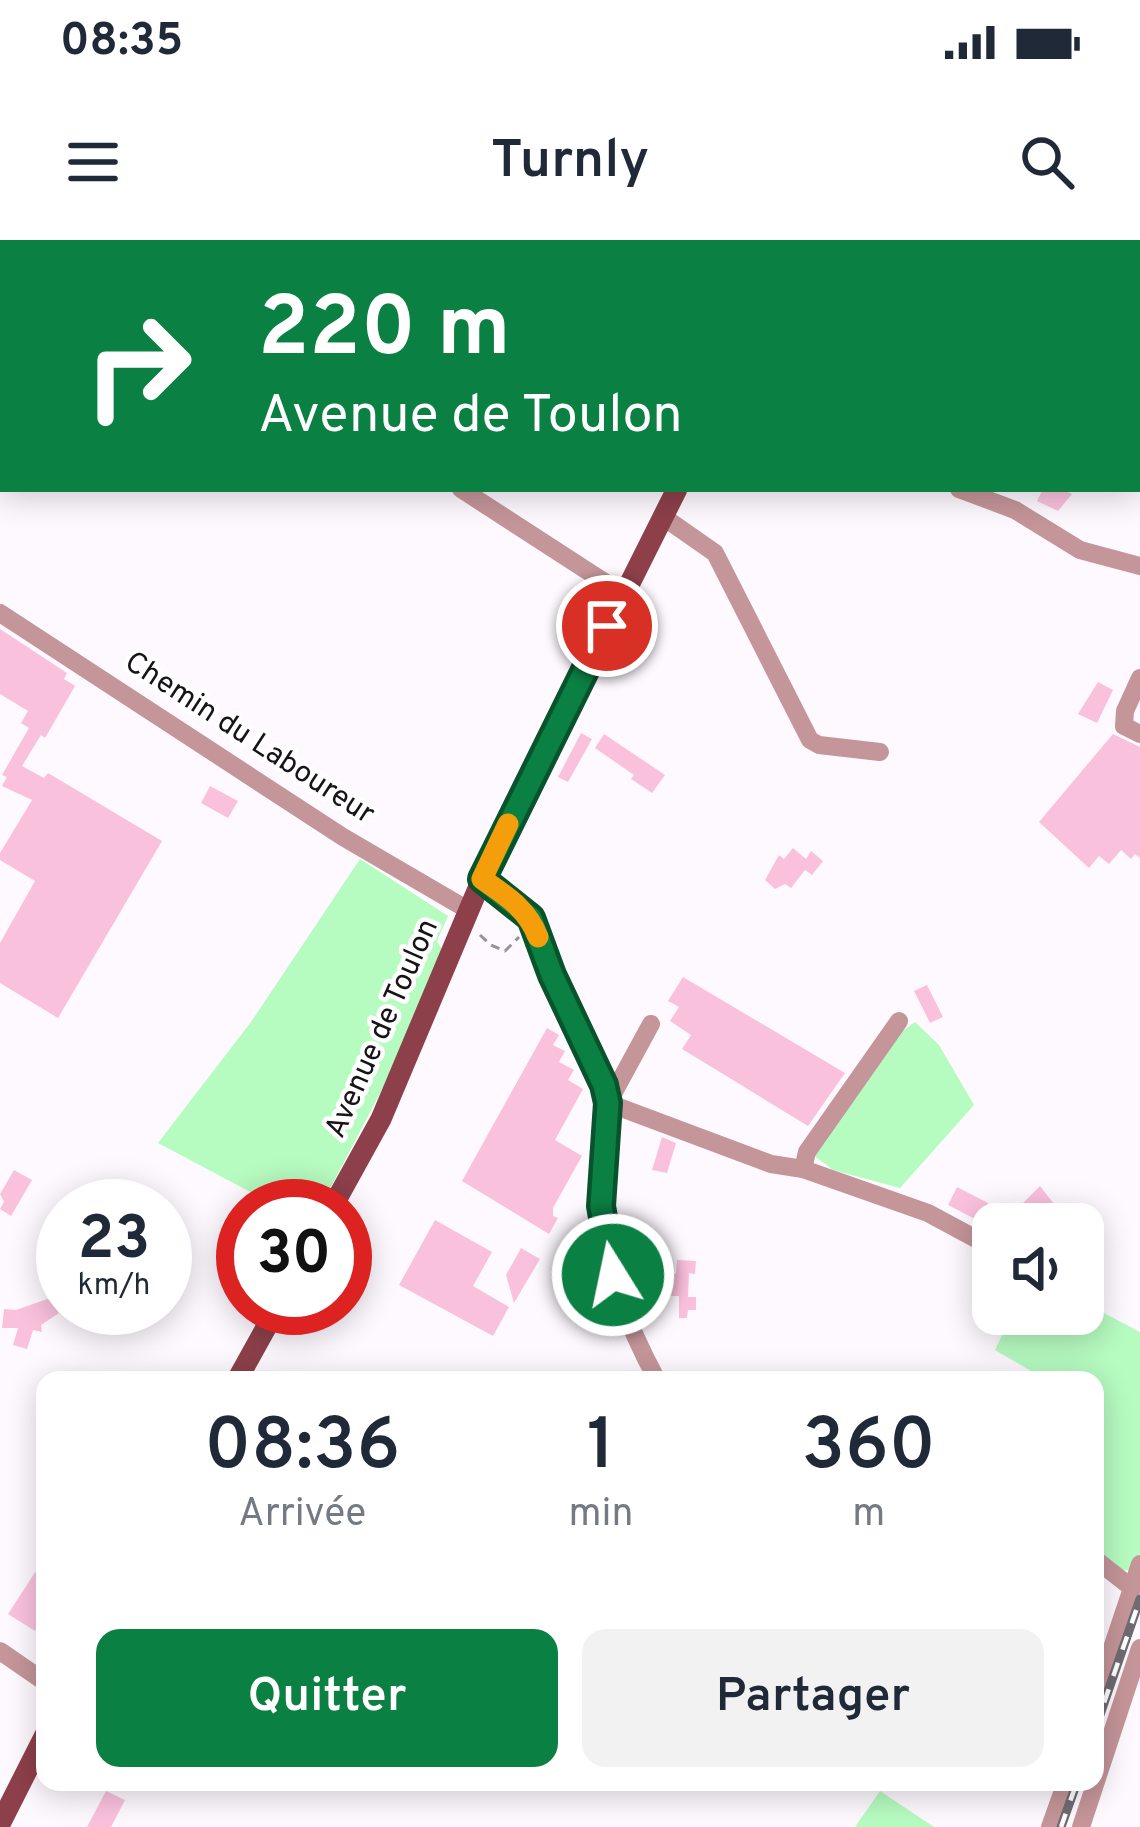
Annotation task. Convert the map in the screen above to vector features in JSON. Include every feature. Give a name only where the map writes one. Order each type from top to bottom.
[{"type":"main road","name":"Avenue de Toulon","points":[[348,1179],[381,1119],[482,879],[675,492]]},
{"type":"main road","points":[[242,1371],[262,1335]]},
{"type":"main road","points":[[0,1824],[36,1753]]},
{"type":"street","points":[[465,492],[623,594]]},
{"type":"street","points":[[966,492],[1015,510],[1080,550],[1140,566]]},
{"type":"street","points":[[662,516],[715,553],[810,740],[880,752]]},
{"type":"street","name":"Chemin du Laboureur","points":[[0,613],[465,918]]},
{"type":"street","points":[[1140,678],[1125,711],[1124,726],[1140,734]]},
{"type":"street","points":[[482,879],[531,918],[604,1085],[608,1103],[601,1206],[613,1275],[653,1371]]},
{"type":"street","points":[[803,1169],[807,1152],[899,1021]]},
{"type":"street","points":[[608,1103],[651,1024]]},
{"type":"street","points":[[608,1103],[771,1164],[803,1169],[928,1213],[972,1237]]},
{"type":"street","points":[[1104,1673],[1140,1564]]},
{"type":"street","points":[[1104,1566],[1132,1588]]},
{"type":"street","points":[[1104,1757],[1140,1648]]},
{"type":"street","points":[[0,1652],[36,1676]]},
{"type":"street","points":[[1050,1827],[1063,1791]]},
{"type":"street","points":[[1081,1827],[1093,1791]]},
{"type":"path","points":[[465,918],[505,951],[514,946],[531,918]]},
{"type":"green space","points":[[360,859],[448,916],[437,941],[443,951],[388,1078],[335,1179],[226,1179],[158,1143],[251,1022]]},
{"type":"green space","points":[[915,1022],[939,1045],[974,1105],[900,1188],[833,1170],[812,1154],[896,1036]]},
{"type":"green space","points":[[1104,1313],[1140,1332],[1140,1553],[1135,1571],[1116,1569],[1104,1560],[1104,1371],[1031,1371],[995,1350],[1002,1335],[1104,1335]]},
{"type":"green space","points":[[880,1791],[934,1827],[855,1827]]},
{"type":"building","points":[[1042,492],[1072,494],[1058,511],[1037,501]]},
{"type":"building","points":[[0,629],[67,673],[64,679],[75,686],[45,738],[41,735],[22,766],[44,778],[48,773],[162,841],[58,1018],[0,983],[0,943],[35,881],[0,860],[32,800],[2,786],[7,777],[2,775],[29,728],[21,723],[28,711],[0,694]]},
{"type":"building","points":[[1098,682],[1113,690],[1097,723],[1078,714]]},
{"type":"building","points":[[581,733],[592,739],[568,782],[558,777]]},
{"type":"building","points":[[604,734],[665,775],[652,793],[595,748]]},
{"type":"building","points":[[1113,734],[1140,747],[1140,858],[1135,854],[1131,859],[1121,850],[1109,864],[1099,856],[1089,868],[1039,822]]},
{"type":"building","points":[[210,786],[238,801],[228,818],[201,803]]},
{"type":"building","points":[[793,848],[806,859],[811,851],[823,861],[812,875],[805,870],[791,888],[785,884],[775,889],[765,880],[779,855],[784,859]]},
{"type":"building","points":[[683,977],[845,1073],[808,1126],[682,1049],[691,1035],[670,1021],[679,1007],[668,1001]]},
{"type":"building","points":[[927,985],[943,1017],[930,1023],[914,991]]},
{"type":"building","points":[[547,1028],[559,1035],[553,1045],[565,1051],[559,1062],[574,1070],[568,1080],[583,1089],[555,1140],[582,1156],[553,1208],[558,1218],[549,1234],[462,1181]]},
{"type":"building","points":[[662,1137],[676,1143],[667,1173],[652,1170]]},
{"type":"building","points":[[14,1170],[32,1180],[11,1216],[0,1209],[4,1202],[0,1194]]},
{"type":"building","points":[[1040,1186],[1053,1203],[1023,1203]]},
{"type":"building","points":[[957,1187],[988,1203],[972,1203],[972,1217],[948,1205]]},
{"type":"building","points":[[435,1220],[492,1252],[473,1286],[509,1307],[493,1336],[399,1285]]},
{"type":"building","points":[[521,1248],[540,1259],[514,1303],[506,1275]]},
{"type":"building","points":[[677,1260],[696,1261],[695,1274],[689,1273],[688,1297],[696,1297],[696,1310],[688,1310],[687,1318],[679,1318],[679,1296],[666,1296],[667,1274],[676,1274]]},
{"type":"building","points":[[36,1303],[36,1331],[27,1349],[13,1345],[18,1328],[2,1328],[4,1309]]},
{"type":"building","points":[[36,1571],[35,1631],[8,1614]]},
{"type":"building","points":[[106,1791],[125,1800],[111,1827],[87,1827]]},
{"type":"railway","points":[[1104,1703],[1140,1599]]},
{"type":"railway","points":[[1061,1827],[1074,1791]]},
{"type":"slow traffic","points":[[508,824],[482,879],[517,903],[531,918],[538,937]]},
{"type":"route","points":[[607,626],[482,879],[531,918],[604,1085],[608,1103],[601,1206],[613,1275]]}]
